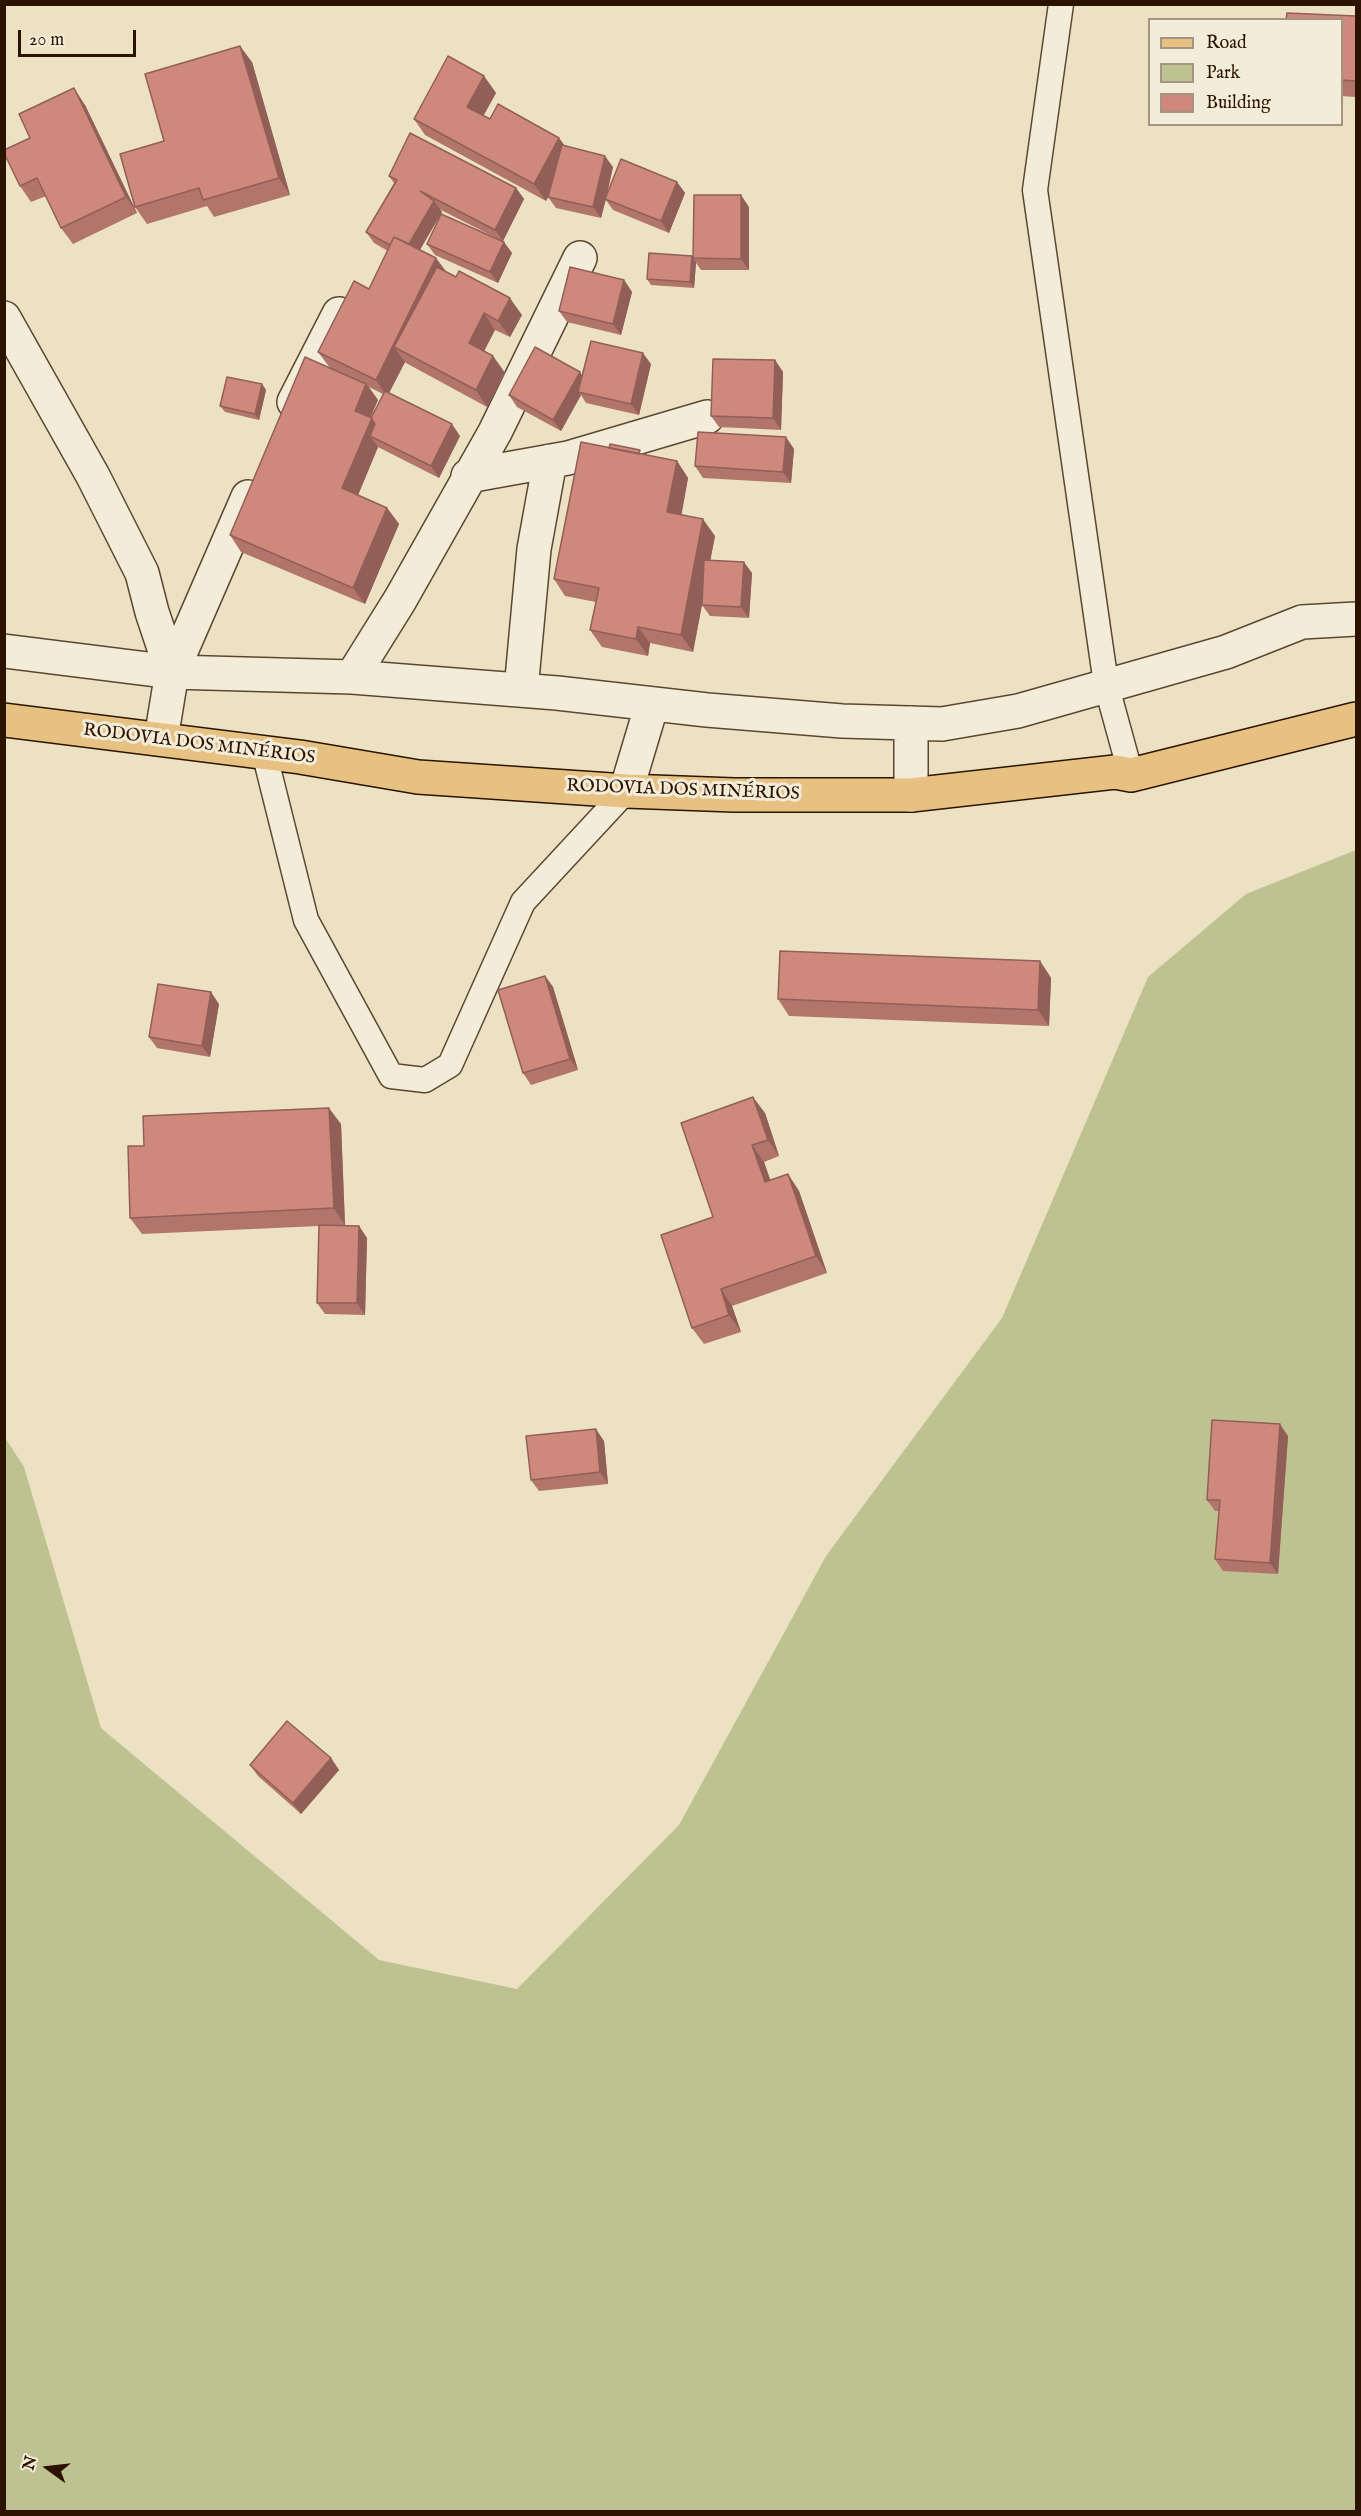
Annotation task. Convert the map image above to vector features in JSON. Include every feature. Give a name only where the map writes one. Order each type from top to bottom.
[{"type":"main road","name":"RODOVIA DOS MINÉRIOS","points":[[4,720],[264,752],[418,777],[626,791],[734,795],[911,795],[1115,772],[1131,775],[1356,719]]},
{"type":"street","points":[[352,677],[400,600],[468,476],[495,432],[580,258]]},
{"type":"street","points":[[277,432],[314,366],[354,284]]},
{"type":"street","points":[[4,318],[93,476],[142,573],[172,672]]},
{"type":"street","points":[[468,476],[550,461],[707,417]]},
{"type":"street","points":[[521,690],[534,549],[550,461]]},
{"type":"street","points":[[161,739],[172,672],[259,471]]},
{"type":"street","points":[[4,651],[172,672],[352,677],[521,690],[842,721],[942,724],[1018,711],[1106,684],[1226,652],[1302,622],[1356,619]]},
{"type":"street","points":[[626,791],[652,704]]},
{"type":"street","points":[[911,723],[911,795]]},
{"type":"lane","points":[[1060,4],[1035,190],[1106,684],[1131,775]]},
{"type":"lane","points":[[264,752],[306,920],[391,1076],[425,1080],[450,1065],[523,902],[626,791]]},
{"type":"green space","points":[[1356,850],[1356,2511],[5,2511],[4,1436],[24,1467],[101,1728],[379,1960],[517,1989],[679,1825],[826,1556],[1002,1318],[1148,977],[1246,894]]},
{"type":"building","points":[[1287,13],[1356,16],[1356,81],[1343,80],[1343,18],[1286,18]]},
{"type":"building","points":[[240,46],[279,178],[203,200],[199,188],[135,207],[120,154],[164,141],[145,74]]},
{"type":"building","points":[[448,56],[484,76],[467,107],[490,119],[498,104],[559,138],[534,184],[414,119]]},
{"type":"building","points":[[74,88],[126,197],[61,228],[37,178],[20,186],[4,150],[30,138],[19,114]]},
{"type":"building","points":[[410,133],[516,188],[495,230],[420,191],[434,201],[409,244],[394,237],[390,245],[366,232],[397,180],[389,176]]},
{"type":"building","points":[[562,145],[605,156],[593,207],[548,197]]},
{"type":"building","points":[[621,159],[677,182],[661,221],[605,199]]},
{"type":"building","points":[[694,195],[741,195],[741,259],[693,258]]},
{"type":"building","points":[[441,214],[504,242],[490,272],[427,244]]},
{"type":"building","points":[[394,237],[436,258],[376,380],[318,352],[354,281],[369,289]]},
{"type":"building","points":[[649,253],[692,256],[690,282],[647,279]]},
{"type":"building","points":[[437,267],[456,277],[459,271],[510,298],[498,321],[484,313],[469,343],[493,356],[476,390],[394,347]]},
{"type":"building","points":[[570,267],[624,280],[613,324],[559,311]]},
{"type":"building","points":[[591,341],[643,353],[631,404],[578,392]]},
{"type":"building","points":[[535,347],[580,372],[553,420],[509,395]]},
{"type":"building","points":[[305,357],[366,384],[355,411],[372,418],[342,488],[387,508],[353,588],[230,535]]},
{"type":"building","points":[[713,359],[775,360],[773,418],[711,416]]},
{"type":"building","points":[[227,377],[262,384],[255,414],[220,406]]},
{"type":"building","points":[[385,391],[452,424],[431,466],[370,436],[375,424],[371,418]]},
{"type":"building","points":[[698,432],[786,437],[783,472],[695,466]]},
{"type":"building","points":[[581,442],[677,461],[667,512],[703,519],[681,635],[638,627],[636,639],[590,630],[599,588],[554,579]]},
{"type":"building","points":[[610,444],[640,450],[639,454],[609,448]]},
{"type":"building","points":[[704,560],[744,562],[741,607],[702,605]]},
{"type":"building","points":[[780,951],[1040,961],[1038,1010],[778,999]]},
{"type":"building","points":[[545,976],[570,1059],[523,1073],[498,990]]},
{"type":"building","points":[[158,984],[211,992],[202,1046],[149,1037]]},
{"type":"building","points":[[753,1097],[768,1140],[752,1145],[765,1182],[788,1174],[816,1256],[721,1289],[729,1315],[692,1328],[661,1235],[713,1217],[681,1123]]},
{"type":"building","points":[[329,1108],[334,1208],[130,1218],[128,1146],[144,1146],[143,1116]]},
{"type":"building","points":[[319,1225],[359,1226],[357,1303],[317,1303]]},
{"type":"building","points":[[1212,1420],[1280,1424],[1270,1563],[1215,1559],[1220,1500],[1207,1500]]},
{"type":"building","points":[[596,1429],[600,1472],[531,1480],[526,1436]]},
{"type":"building","points":[[287,1721],[331,1758],[293,1803],[250,1765]]}]
